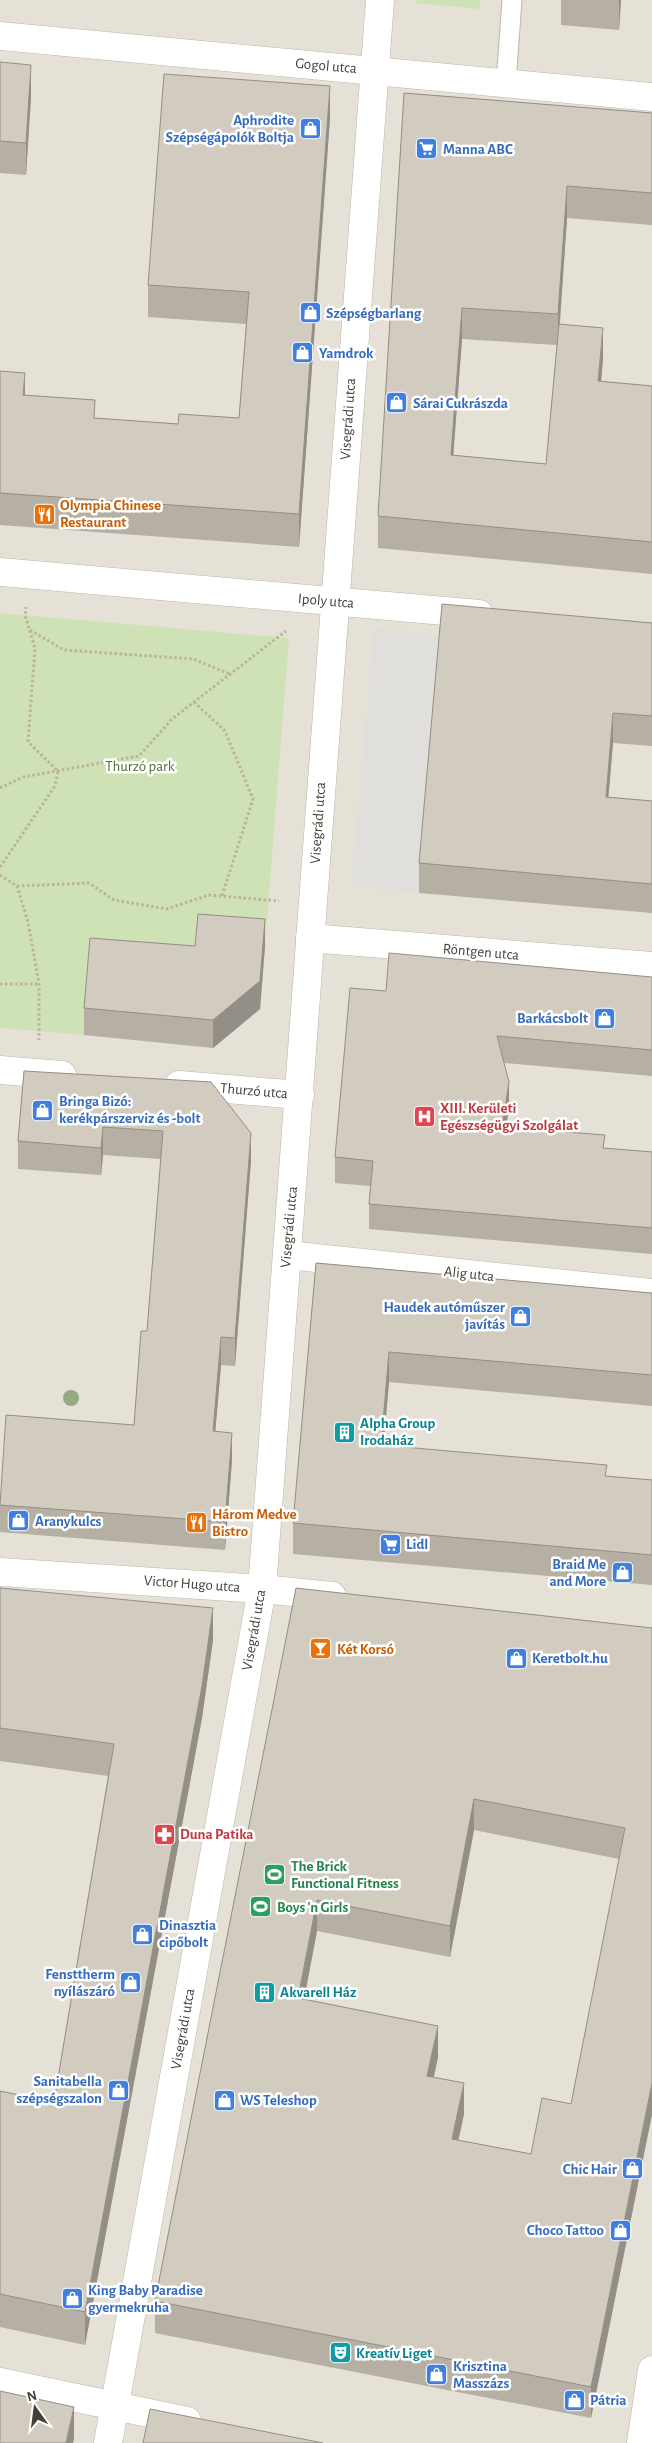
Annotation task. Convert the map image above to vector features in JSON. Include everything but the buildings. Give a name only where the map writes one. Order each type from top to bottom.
[{"type":"street","name":"Visegrádi utca","points":[[108,2443],[262,1589],[380,0]]},
{"type":"street","name":"Gogol utca","points":[[0,36],[652,97]]},
{"type":"street","name":"Ipoly utca","points":[[0,572],[503,616]]},
{"type":"street","name":"Röntgen utca","points":[[310,938],[652,966]]},
{"type":"street","points":[[0,1070],[87,1077]]},
{"type":"street","name":"Thurzó utca","points":[[155,1083],[300,1095]]},
{"type":"street","name":"Alig utca","points":[[287,1255],[652,1293]]},
{"type":"street","name":"Victor Hugo utca","points":[[0,1572],[262,1589],[362,1599]]},
{"type":"street","points":[[641,2443],[652,2370]]},
{"type":"street","points":[[0,2382],[115,2408],[212,2426]]},
{"type":"lane","points":[[506,83],[512,0]]},
{"type":"path","points":[[30,576],[24,615],[36,648],[28,742],[58,770]]},
{"type":"path","points":[[0,788],[23,777],[138,756],[172,719],[293,626],[294,599]]},
{"type":"path","points":[[29,629],[64,650],[193,659],[230,674]]},
{"type":"path","points":[[194,702],[225,732],[253,799],[222,896]]},
{"type":"path","points":[[0,867],[55,786],[58,770]]},
{"type":"path","points":[[0,875],[17,886],[89,884],[114,900],[167,909],[209,895],[312,904]]},
{"type":"path","points":[[17,886],[28,922],[39,984],[39,1073]]},
{"type":"path","points":[[0,984],[39,984]]},
{"type":"shaded area","points":[[0,0],[652,0],[652,2443],[0,2443]]},
{"type":"shaded area","points":[[374,628],[442,634],[419,893],[351,887]]},
{"type":"green space","points":[[417,0],[480,0],[480,9],[416,3]]},
{"type":"green space","name":"Thurzó park","points":[[0,613],[289,638],[265,946],[198,942],[195,974],[84,1035],[0,1028]]},
{"type":"place","name":"Aphrodite Szépségápolók Boltja","points":[[310,129]]},
{"type":"place","name":"Manna ABC","points":[[427,149]]},
{"type":"place","name":"Szépségbarlang","points":[[310,313]]},
{"type":"place","name":"Yamdrok","points":[[303,353]]},
{"type":"place","name":"Sárai Cukrászda","points":[[397,403]]},
{"type":"place","name":"Olympia Chinese Restaurant","points":[[44,514]]},
{"type":"place","name":"Barkácsbolt","points":[[604,1018]]},
{"type":"place","name":"Bringa Bizó: kerékpárszerviz és -bolt","points":[[43,1110]]},
{"type":"place","name":"XIII. Kerületi Egészségügyi Szolgálat","points":[[424,1117]]},
{"type":"place","name":"Haudek autóműszer javítás","points":[[521,1316]]},
{"type":"place","name":"Alpha Group Irodaház","points":[[344,1432]]},
{"type":"place","name":"Aranykulcs","points":[[19,1521]]},
{"type":"place","name":"Három Medve Bistro","points":[[196,1523]]},
{"type":"place","name":"Lidl","points":[[390,1544]]},
{"type":"place","name":"Braid Me and More","points":[[622,1573]]},
{"type":"place","name":"Két Korsó","points":[[321,1649]]},
{"type":"place","name":"Keretbolt.hu","points":[[516,1658]]},
{"type":"place","name":"Duna Patika","points":[[164,1834]]},
{"type":"place","name":"The Brick Functional Fitness","points":[[275,1875]]},
{"type":"place","name":"Boys 'n Girls","points":[[261,1907]]},
{"type":"place","name":"Dinasztia cipőbolt","points":[[143,1934]]},
{"type":"place","name":"Fensttherm nyílászáró","points":[[131,1983]]},
{"type":"place","name":"Akvarell Ház","points":[[264,1992]]},
{"type":"place","name":"Sanitabella szépségszalon","points":[[118,2090]]},
{"type":"place","name":"WS Teleshop","points":[[224,2100]]},
{"type":"place","name":"Chic Hair","points":[[633,2169]]},
{"type":"place","name":"Choco Tattoo","points":[[620,2230]]},
{"type":"place","name":"King Baby Paradise gyermekruha","points":[[72,2299]]},
{"type":"place","name":"Kreatív Liget","points":[[340,2353]]},
{"type":"place","name":"Krisztina Masszázs","points":[[437,2375]]},
{"type":"place","name":"Pátria","points":[[574,2400]]}]
